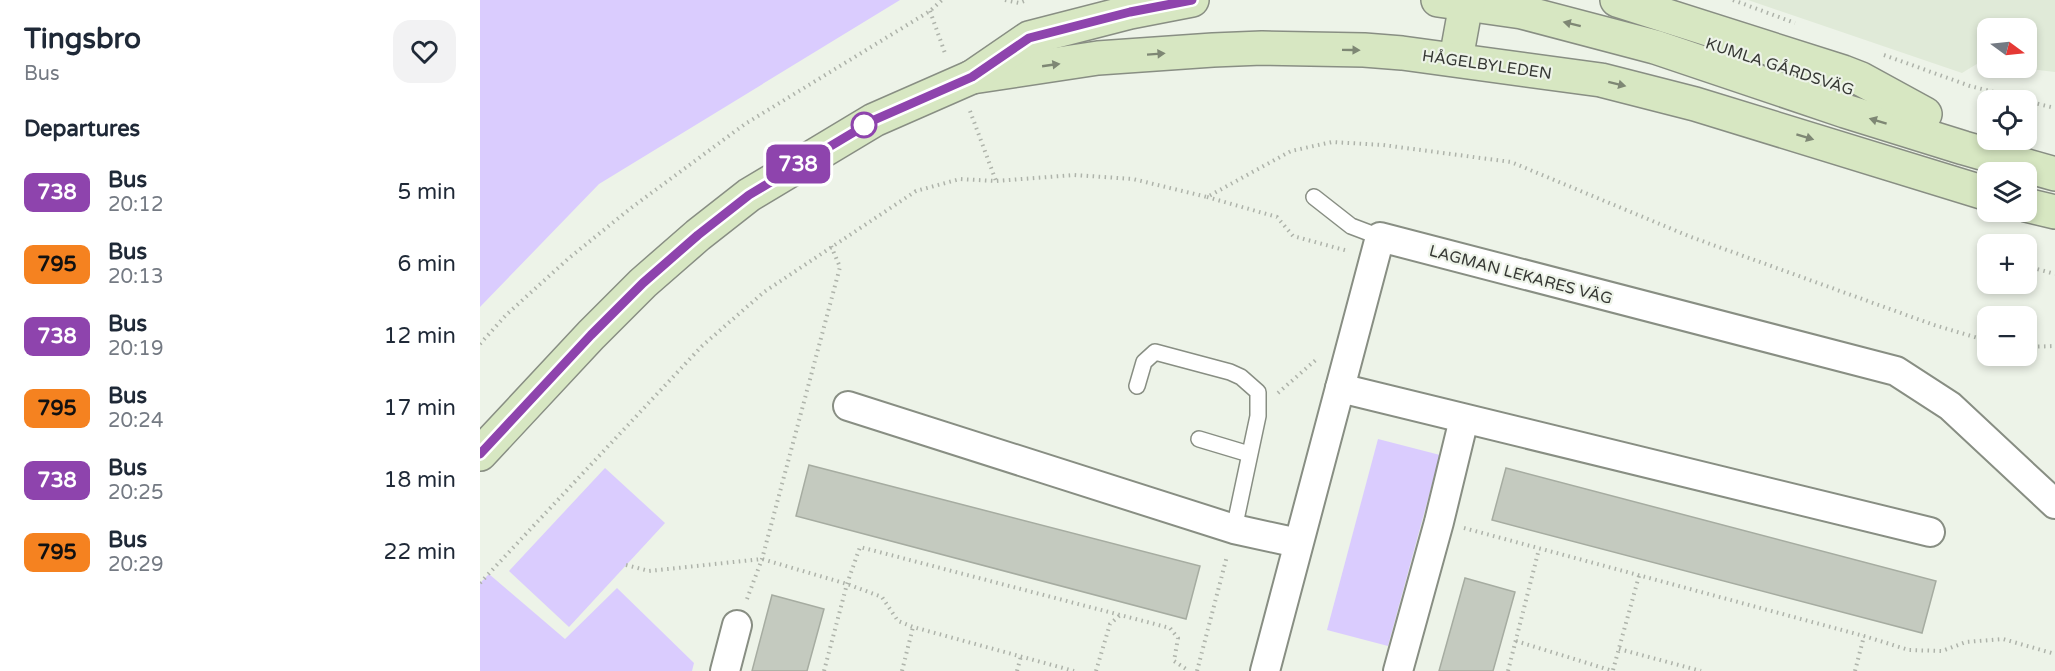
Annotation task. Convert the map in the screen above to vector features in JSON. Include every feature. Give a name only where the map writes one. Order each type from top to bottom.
[{"type":"main road","name":"HÅGELBYLEDEN","points":[[480,454],[643,283],[698,235],[749,195],[874,120],[972,77],[1029,38],[1130,12],[1192,0]]},
{"type":"main road","name":"KUMLA GÅRDSVÄG","points":[[1570,0],[1977,132]]},
{"type":"main road","points":[[1617,0],[1843,72],[1861,79],[1925,114]]},
{"type":"main road","points":[[1456,59],[1460,1],[1522,12],[1655,47],[1845,111],[1964,148],[2055,172]]},
{"type":"main road","name":"HÅGELBYLEDEN","points":[[972,77],[1098,58],[1262,48],[1364,50],[1456,59],[1601,80],[1695,104],[1977,191]]},
{"type":"main road","points":[[2016,150],[2055,172]]},
{"type":"main road","points":[[2037,208],[2055,212]]},
{"type":"street","points":[[1265,671],[1380,237]]},
{"type":"street","name":"LAGMAN LEKARES VÄG","points":[[1380,237],[1896,371],[1950,406],[2055,504]]},
{"type":"street","points":[[1341,388],[1930,532]]},
{"type":"street","points":[[848,406],[1234,529],[1298,543]]},
{"type":"street","points":[[1398,671],[1439,522],[1464,419]]},
{"type":"street","points":[[725,671],[737,625]]},
{"type":"lane","points":[[1314,197],[1351,226],[1380,237]]},
{"type":"lane","points":[[1137,386],[1144,362],[1155,352],[1230,372],[1258,392],[1258,416],[1234,529]]},
{"type":"lane","points":[[1199,439],[1249,454]]},
{"type":"path","points":[[480,344],[506,315],[569,258],[630,208],[745,124],[930,11],[942,0]]},
{"type":"path","points":[[1005,0],[1019,3],[1028,0]]},
{"type":"path","points":[[930,11],[947,57]]},
{"type":"path","points":[[2037,104],[2055,108]]},
{"type":"path","points":[[970,110],[996,181]]},
{"type":"path","points":[[1207,197],[1291,151],[1332,142],[1383,145],[1510,162],[1691,237],[1935,325],[1977,338]]},
{"type":"path","points":[[480,584],[702,346],[764,292],[916,191],[960,179],[996,181],[1074,175],[1133,179],[1277,217],[1293,236],[1348,251],[1352,260]]},
{"type":"path","points":[[737,625],[762,559],[840,267],[831,246]]},
{"type":"path","points":[[2037,269],[2055,274]]},
{"type":"path","points":[[2037,346],[2055,346]]},
{"type":"path","points":[[1258,416],[1271,399],[1324,352]]},
{"type":"path","points":[[1439,522],[1909,650],[1942,651],[1966,642],[2003,639],[2055,654]]},
{"type":"path","points":[[1197,671],[1234,529]]},
{"type":"path","points":[[824,671],[846,584],[860,547],[1170,628],[1178,638],[1174,661],[1189,671]]},
{"type":"path","points":[[1508,671],[1539,549]]},
{"type":"path","points":[[626,565],[650,571],[762,559],[882,597],[898,621],[914,627],[1074,671]]},
{"type":"path","points":[[1516,641],[1613,671],[1639,576]]},
{"type":"path","points":[[1096,671],[1110,624],[1120,615]]},
{"type":"path","points":[[902,671],[914,627]]},
{"type":"path","points":[[1855,671],[1864,636]]},
{"type":"path","points":[[1619,649],[1701,671]]},
{"type":"path","points":[[1017,671],[1021,656]]},
{"type":"shaded area","points":[[480,0],[900,0],[599,184],[480,307]]},
{"type":"shaded area","points":[[1748,0],[2055,0],[2055,72],[2037,70],[2037,18],[1977,18],[1977,64],[1962,73]]},
{"type":"shaded area","points":[[1378,439],[1440,455],[1388,646],[1327,630]]},
{"type":"shaded area","points":[[605,468],[665,523],[569,627],[509,571]]},
{"type":"shaded area","points":[[489,574],[565,639],[617,588],[694,663],[692,671],[480,671],[480,583]]},
{"type":"building","points":[[809,465],[1200,566],[1186,619],[796,516]]},
{"type":"building","points":[[1506,468],[1936,581],[1922,633],[1492,520]]},
{"type":"building","points":[[1465,578],[1515,592],[1493,671],[1439,671]]},
{"type":"building","points":[[772,595],[824,609],[807,671],[752,671]]},
{"type":"bus line","name":"738","points":[[480,454],[643,283],[698,235],[749,195],[874,120],[972,77],[1029,38],[1130,12],[1192,0]]}]
